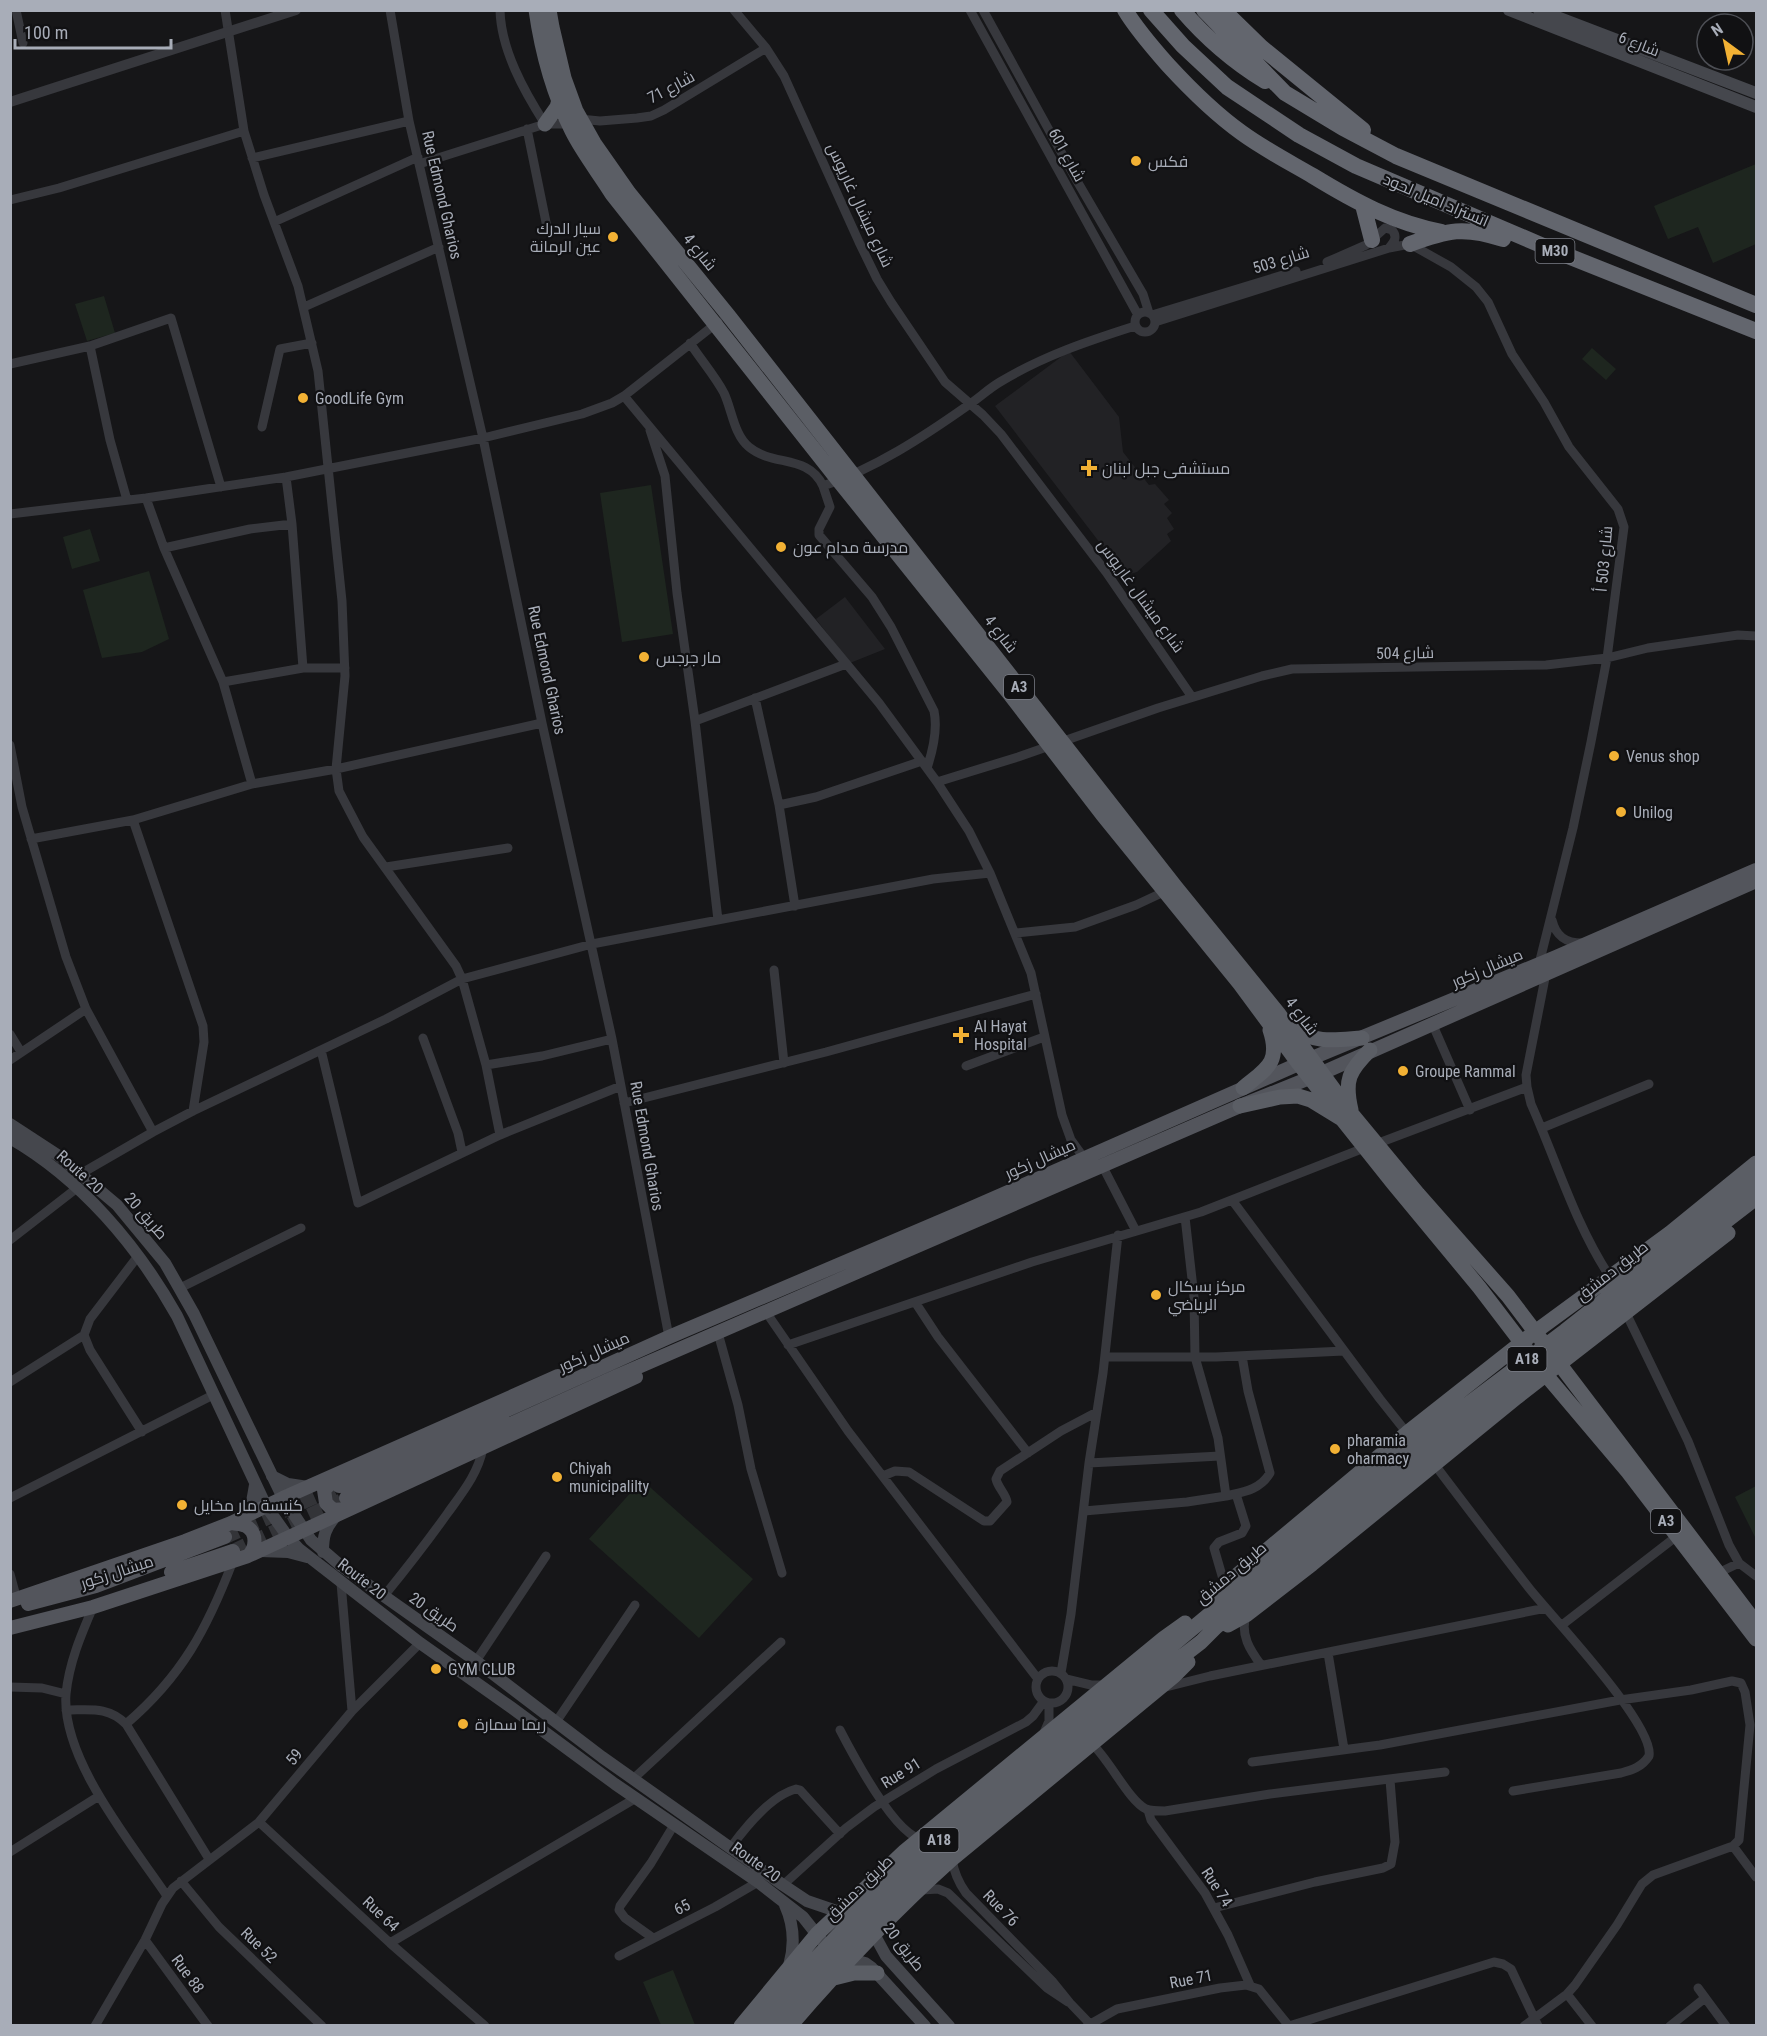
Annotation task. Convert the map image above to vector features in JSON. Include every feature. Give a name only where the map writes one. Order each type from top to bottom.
[{"type":"highway","name":"شارع 4","points":[[536,10],[542,46],[559,100],[575,122],[722,319],[1170,889],[1240,984],[1273,1017],[1347,1116]]},
{"type":"highway","name":"شارع 4","points":[[549,10],[575,122]]},
{"type":"highway","points":[[1125,10],[1152,47],[1210,108],[1242,134],[1363,205],[1410,225],[1442,232],[1481,232],[1548,248]]},
{"type":"highway","name":"اتستراد اميل لحود","points":[[1151,10],[1183,46],[1227,87],[1299,135],[1356,166],[1548,248],[1756,331]]},
{"type":"highway","points":[[1182,10],[1216,45],[1244,69],[1285,93]]},
{"type":"highway","name":"اتستراد اميل لحود","points":[[1204,10],[1285,93],[1364,139],[1396,156],[1756,305]]},
{"type":"highway","points":[[1189,88],[1187,70],[1191,41],[1203,22],[1223,11],[1261,47],[1396,156]]},
{"type":"highway","points":[[545,124],[559,100]]},
{"type":"highway","points":[[1363,205],[1372,240]]},
{"type":"highway","points":[[1410,244],[1442,232]]},
{"type":"highway","points":[[1240,1106],[1280,1097],[1298,1096],[1347,1116],[1348,1079],[1366,1044],[1316,1040],[1273,1017],[1275,1055],[1267,1068],[1243,1088]]},
{"type":"highway","name":"A3","points":[[1347,1116],[1571,1406],[1628,1472],[1677,1536],[1756,1623]]},
{"type":"highway","name":"A3","points":[[1370,1146],[1508,1296],[1585,1396],[1756,1639]]},
{"type":"highway","points":[[1211,1619],[1215,1600],[1225,1586],[1279,1539],[1407,1433],[1535,1332],[1670,1233],[1756,1164]]},
{"type":"highway","name":"طريق دمشق","points":[[1303,1546],[1435,1429],[1756,1180]]},
{"type":"highway","name":"طريق دمشق","points":[[772,2025],[861,1928],[912,1880],[1149,1681],[1211,1619],[1756,1198]]},
{"type":"highway","points":[[741,2025],[789,1966],[839,1911],[905,1851],[1107,1685],[1182,1625],[1195,1618],[1211,1619],[1230,1625],[1246,1615],[1517,1397],[1756,1210]]},
{"type":"highway","points":[[1585,1295],[1578,1307],[1579,1320],[1590,1328],[1607,1327]]},
{"type":"highway","points":[[1508,1296],[1533,1315],[1544,1317],[1564,1311]]},
{"type":"highway","points":[[1484,1373],[1499,1356],[1506,1341],[1505,1331],[1494,1306]]},
{"type":"highway","points":[[1580,1348],[1575,1367],[1585,1396]]},
{"type":"highway","points":[[1484,1373],[1500,1374],[1510,1383],[1511,1393],[1504,1408]]},
{"type":"highway","points":[[1517,1397],[1532,1391],[1544,1391],[1571,1406]]},
{"type":"highway","name":"طريق دمشق","points":[[756,2025],[820,1953],[926,1850],[1149,1681],[1187,1662],[1196,1652],[1211,1619]]},
{"type":"highway","points":[[790,2025],[830,1979],[917,1891],[952,1859],[1092,1744],[1149,1681]]},
{"type":"highway","points":[[830,1979],[854,1973],[877,1973]]},
{"type":"main road","name":"شارع 6","points":[[1509,10],[1756,107]]},
{"type":"main road","name":"شارع 6","points":[[1539,10],[1756,93]]},
{"type":"main road","name":"ميشال زكور","points":[[345,1491],[666,1338],[1305,1061],[1432,1023],[1588,943],[1756,870]]},
{"type":"main road","name":"ميشال زكور","points":[[345,1491],[1316,1075],[1366,1044],[1543,968],[1756,881]]},
{"type":"main road","name":"طريق 20","points":[[10,1124],[31,1136],[82,1173],[117,1205],[165,1263],[180,1288],[280,1493],[308,1535],[323,1552],[476,1661],[633,1779],[783,1885],[813,1904],[839,1911],[858,1921],[874,1935],[886,1956],[949,2025]]},
{"type":"main road","name":"Route 20","points":[[10,1138],[53,1167],[77,1188],[127,1240],[177,1316],[261,1496],[288,1537],[299,1549],[420,1643],[674,1825],[758,1882],[802,1917],[831,1950],[865,1964],[877,1973],[925,2025]]},
{"type":"main road","points":[[272,1476],[288,1484],[345,1491],[483,1448],[638,1376],[683,1348]]},
{"type":"main road","points":[[245,1516],[252,1502],[261,1496],[308,1487]]},
{"type":"main road","points":[[323,1552],[323,1535],[328,1524],[336,1516],[345,1491]]},
{"type":"main road","points":[[13,1603],[231,1523],[245,1516],[261,1496]]},
{"type":"main road","points":[[299,1549],[302,1540],[336,1516]]},
{"type":"main road","points":[[231,1523],[247,1527],[252,1533],[255,1554]]},
{"type":"main road","points":[[255,1554],[288,1537],[308,1535]]},
{"type":"main road","name":"ميشال زكور","points":[[13,1603],[96,1586],[225,1538]]},
{"type":"main road","points":[[10,1628],[93,1607],[233,1556],[288,1552],[310,1558]]},
{"type":"main road","name":"ميشال زكور","points":[[10,1619],[93,1598],[233,1556]]},
{"type":"main road","points":[[785,1904],[793,1934],[793,1951],[789,1966]]},
{"type":"main road","points":[[802,1917],[809,1914],[813,1904]]},
{"type":"street","points":[[16,10],[24,43]]},
{"type":"street","points":[[225,10],[244,131],[298,286],[318,371],[342,602],[345,668],[336,769],[339,791],[363,837],[456,966],[462,979],[486,1065],[500,1135]]},
{"type":"street","points":[[10,102],[296,10]]},
{"type":"street","name":"Rue Edmond Gharios","points":[[390,10],[409,121],[483,438],[542,723],[612,1039],[666,1338]]},
{"type":"street","points":[[501,10],[502,29],[511,55],[528,95],[545,124]]},
{"type":"street","name":"شارع ميشال غاريوس","points":[[734,10],[766,48],[788,84],[877,279],[940,376],[969,405],[983,415],[1001,435],[1096,558],[1192,697]]},
{"type":"street","name":"شارع 601","points":[[969,10],[1138,315]]},
{"type":"street","name":"شارع 601","points":[[982,10],[1143,294],[1152,317]]},
{"type":"street","name":"شارع 71","points":[[274,222],[418,161],[527,129],[545,124],[600,122],[651,116],[766,48]]},
{"type":"street","points":[[252,158],[409,121]]},
{"type":"street","points":[[527,129],[548,232]]},
{"type":"street","points":[[10,200],[59,188],[244,131]]},
{"type":"street","name":"شارع 503","points":[[1152,317],[1333,260],[1356,250],[1372,240],[1381,230],[1388,229],[1394,232],[1396,238],[1389,248]]},
{"type":"street","name":"شارع 503","points":[[1152,317],[1389,248],[1410,244]]},
{"type":"street","name":"شارع 503 أ","points":[[1410,244],[1451,267],[1476,287],[1488,303],[1512,354],[1544,402],[1569,447],[1587,472],[1613,501],[1623,518],[1624,527],[1607,658],[1573,828],[1552,914],[1526,1075],[1527,1087]]},
{"type":"street","points":[[304,307],[439,247]]},
{"type":"street","points":[[1145,312],[1152,317],[1152,330],[1145,333],[1135,326],[1134,322],[1138,315],[1145,312]]},
{"type":"street","points":[[10,364],[90,346],[171,318],[220,487]]},
{"type":"street","points":[[10,514],[146,498],[286,477],[483,438],[582,414],[624,396],[722,319]]},
{"type":"street","points":[[823,486],[846,478],[911,442],[969,405],[997,383],[1042,359],[1135,326]]},
{"type":"street","points":[[262,427],[280,349],[312,343]]},
{"type":"street","points":[[690,343],[723,393],[743,442],[768,458],[796,464],[812,470],[819,476],[830,507],[819,528],[819,535],[878,607],[891,627],[934,711],[934,743],[924,764],[816,797],[779,805]]},
{"type":"street","points":[[90,346],[110,440],[127,500]]},
{"type":"street","points":[[624,396],[879,703],[937,782],[969,831],[1016,933],[1036,994],[1065,1123],[1071,1140],[1084,1158]]},
{"type":"street","points":[[648,425],[665,476],[677,593],[695,721],[718,920]]},
{"type":"street","points":[[665,476],[670,467],[682,464]]},
{"type":"street","points":[[286,477],[292,524],[303,668]]},
{"type":"street","points":[[146,498],[164,548],[223,682],[252,784]]},
{"type":"street","points":[[164,548],[250,530],[292,524]]},
{"type":"street","name":"شارع 504","points":[[937,782],[1192,697],[1262,676],[1300,668],[1376,669],[1546,665],[1607,658],[1648,648],[1738,635],[1756,636]]},
{"type":"street","points":[[695,721],[846,664]]},
{"type":"street","points":[[223,682],[303,668],[345,668]]},
{"type":"street","points":[[755,698],[779,805],[795,906]]},
{"type":"street","points":[[31,838],[133,820],[252,784],[336,769],[542,723]]},
{"type":"street","points":[[10,745],[13,774],[66,957],[86,1009],[153,1131]]},
{"type":"street","points":[[133,820],[203,1026],[204,1042],[193,1111]]},
{"type":"street","points":[[386,867],[508,848]]},
{"type":"street","points":[[82,1173],[153,1131],[386,1019],[462,979],[592,944],[933,879],[990,873]]},
{"type":"street","points":[[1016,933],[1076,927],[1136,905],[1170,889]]},
{"type":"street","points":[[1552,914],[1554,927],[1560,937],[1572,943],[1588,943]]},
{"type":"street","points":[[774,970],[784,1063]]},
{"type":"street","points":[[624,1103],[784,1063],[1036,994]]},
{"type":"street","points":[[10,1060],[86,1009]]},
{"type":"street","points":[[1432,1023],[1470,1110]]},
{"type":"street","points":[[10,1034],[21,1052]]},
{"type":"street","points":[[966,1066],[1044,1037]]},
{"type":"street","points":[[423,1038],[458,1133],[462,1152]]},
{"type":"street","points":[[486,1065],[542,1056],[612,1039]]},
{"type":"street","points":[[321,1050],[358,1203],[500,1135],[621,1086]]},
{"type":"street","points":[[1542,1128],[1649,1084]]},
{"type":"street","points":[[788,1345],[1118,1235],[1232,1200],[1527,1087],[1581,1226],[1592,1249],[1610,1277]]},
{"type":"street","points":[[1103,1167],[1136,1231]]},
{"type":"street","points":[[10,1240],[77,1188]]},
{"type":"street","points":[[1232,1200],[1407,1433]]},
{"type":"street","points":[[1185,1216],[1194,1297],[1195,1357],[1218,1438],[1220,1456],[1231,1495],[1246,1526],[1242,1533],[1219,1542],[1214,1548],[1225,1586]]},
{"type":"street","points":[[180,1288],[301,1228]]},
{"type":"street","points":[[1047,1702],[1058,1702],[1065,1696],[1068,1688],[1063,1676],[1089,1463],[1105,1357],[1118,1235]]},
{"type":"street","points":[[10,1383],[28,1369],[84,1335],[90,1319],[138,1256]]},
{"type":"street","points":[[915,1302],[943,1344],[1028,1453]]},
{"type":"street","points":[[766,1312],[827,1402],[1038,1678]]},
{"type":"street","points":[[1626,1313],[1681,1426],[1729,1545],[1739,1563],[1756,1576]]},
{"type":"street","points":[[718,1333],[738,1405],[751,1469],[782,1574]]},
{"type":"street","points":[[84,1335],[90,1350],[142,1432]]},
{"type":"street","points":[[1105,1357],[1242,1356],[1344,1351]]},
{"type":"street","points":[[1084,1511],[1187,1502],[1231,1495],[1256,1488],[1265,1481],[1270,1473],[1248,1391],[1242,1356]]},
{"type":"street","points":[[10,1498],[213,1395]]},
{"type":"street","points":[[883,1476],[895,1471],[909,1472],[987,1521],[995,1517],[1007,1502],[1007,1498],[997,1485],[997,1475],[1061,1431],[1096,1412]]},
{"type":"street","points":[[384,1596],[423,1547],[476,1472],[483,1448]]},
{"type":"street","points":[[1089,1463],[1220,1456]]},
{"type":"street","points":[[1435,1465],[1545,1608],[1596,1666],[1635,1719],[1648,1743],[1649,1756],[1642,1765],[1621,1773],[1513,1791]]},
{"type":"street","points":[[1562,1625],[1677,1536]]},
{"type":"street","points":[[126,1724],[157,1695],[199,1638],[211,1616],[233,1556]]},
{"type":"street","points":[[476,1661],[546,1556]]},
{"type":"street","points":[[1713,1576],[1739,1563]]},
{"type":"street","points":[[10,1574],[13,1603]]},
{"type":"street","points":[[340,1583],[352,1711]]},
{"type":"street","points":[[556,1722],[635,1605]]},
{"type":"street","points":[[93,1607],[74,1655],[66,1694],[66,1710],[74,1743],[99,1796],[167,1896]]},
{"type":"street","points":[[1149,1681],[1328,1653],[1545,1608]]},
{"type":"street","points":[[1246,1615],[1244,1628],[1246,1641],[1261,1665]]},
{"type":"street","points":[[633,1779],[781,1642]]},
{"type":"street","name":"59","points":[[95,2025],[145,1940],[167,1896],[181,1881],[259,1822],[352,1711],[420,1643]]},
{"type":"street","points":[[1328,1653],[1344,1749]]},
{"type":"street","points":[[1042,1739],[1049,1721],[1047,1702],[1036,1691],[1038,1678],[1041,1675],[1051,1671],[1091,1685],[1107,1685]]},
{"type":"street","points":[[1252,1762],[1380,1745],[1620,1700],[1691,1690],[1732,1681],[1741,1683],[1749,1710],[1750,1733],[1739,1840],[1733,1846],[1653,1875],[1644,1881],[1617,1925],[1575,1985],[1536,2022],[1524,2025]]},
{"type":"street","points":[[10,1687],[42,1688],[66,1694]]},
{"type":"street","name":"Rue 91","points":[[783,1885],[864,1814],[936,1769],[1026,1722],[1047,1702]]},
{"type":"street","points":[[66,1710],[104,1710],[116,1714],[126,1724],[209,1859]]},
{"type":"street","points":[[840,1730],[902,1835],[905,1851]]},
{"type":"street","name":"Rue 74","points":[[1092,1744],[1107,1760],[1136,1801],[1148,1810],[1151,1820],[1205,1893],[1250,1985]]},
{"type":"street","points":[[1148,1810],[1165,1811],[1270,1794],[1445,1772]]},
{"type":"street","points":[[1214,1908],[1315,1882],[1383,1868],[1391,1864],[1395,1842],[1390,1780]]},
{"type":"street","points":[[731,1847],[767,1807],[782,1795],[796,1789],[800,1790],[840,1834]]},
{"type":"street","points":[[10,1852],[99,1796]]},
{"type":"street","points":[[390,1943],[636,1798]]},
{"type":"street","points":[[883,1802],[905,1830],[920,1839]]},
{"type":"street","name":"Rue 64","points":[[259,1822],[390,1943],[486,2025]]},
{"type":"street","points":[[653,1938],[625,1918],[619,1910],[674,1825]]},
{"type":"street","points":[[1733,1846],[1756,1877]]},
{"type":"street","name":"Rue 76","points":[[952,1859],[958,1883],[1059,1989],[1089,2025]]},
{"type":"street","name":"Rue 52","points":[[181,1881],[219,1927],[322,2025]]},
{"type":"street","name":"65","points":[[619,1956],[715,1907],[758,1882]]},
{"type":"street","name":"Rue 76","points":[[917,1891],[927,1888],[948,1893],[1054,1994],[1070,2003]]},
{"type":"street","points":[[966,1908],[974,1901]]},
{"type":"street","name":"Rue 88","points":[[145,1940],[208,2025]]},
{"type":"street","name":"Rue 76","points":[[1007,1949],[1041,1971]]},
{"type":"street","points":[[1250,1985],[1259,1989],[1289,2025],[1494,1962],[1511,1969],[1536,2022]]},
{"type":"street","name":"Rue 71","points":[[1089,2025],[1117,2009],[1220,1988],[1250,1985]]},
{"type":"street","points":[[1698,1988],[1726,2025]]},
{"type":"street","points":[[1567,1994],[1592,2025]]},
{"type":"street","points":[[1670,2025],[1705,1998]]},
{"type":"shaded area","points":[[1756,164],[1756,244],[1713,263],[1698,227],[1668,239],[1654,206]]},
{"type":"shaded area","points":[[104,296],[115,333],[87,341],[75,304]]},
{"type":"shaded area","points":[[1592,348],[1616,369],[1606,380],[1582,359]]},
{"type":"shaded area","name":"مستشفى جبل لبنان","points":[[1069,351],[1119,417],[1123,452],[1149,485],[1155,484],[1169,500],[1164,504],[1172,513],[1167,518],[1174,529],[1167,534],[1171,541],[1137,572],[1130,574],[1100,543],[995,406]]},
{"type":"shaded area","points":[[651,485],[673,634],[622,642],[600,493]]},
{"type":"shaded area","points":[[90,529],[100,561],[72,569],[63,537]]},
{"type":"shaded area","points":[[149,571],[169,639],[142,652],[102,658],[83,590]]},
{"type":"shaded area","points":[[845,597],[885,649],[850,663],[816,619]]},
{"type":"shaded area","points":[[642,1480],[753,1579],[699,1638],[589,1539]]},
{"type":"shaded area","points":[[1756,1486],[1756,1539],[1735,1497]]},
{"type":"shaded area","points":[[673,1970],[695,2025],[661,2025],[643,1982]]},
{"type":"tunnel","points":[[225,1537],[335,1488]]},
{"type":"tunnel","points":[[233,1551],[346,1498]]},
{"type":"place","name":"فكس","points":[[1136,161]]},
{"type":"place","name":"سيار الدرك عين الرمانة","points":[[613,237]]},
{"type":"place","name":"GoodLife Gym","points":[[303,398]]},
{"type":"place","name":"مستشفى جبل لبنان","points":[[1089,468]]},
{"type":"place","name":"مدرسة مدام عون","points":[[781,547]]},
{"type":"place","name":"مار جرجس","points":[[644,657]]},
{"type":"place","name":"Venus shop","points":[[1614,756]]},
{"type":"place","name":"Unilog","points":[[1621,812]]},
{"type":"place","name":"Al Hayat Hospital","points":[[961,1035]]},
{"type":"place","name":"Groupe Rammal","points":[[1403,1071]]},
{"type":"place","name":"مركز بسكال الرياضي","points":[[1156,1295]]},
{"type":"place","name":"pharamia oharmacy","points":[[1335,1449]]},
{"type":"place","name":"Chiyah municipalilty","points":[[557,1477]]},
{"type":"place","name":"كنيسة مار مخايل","points":[[182,1505]]},
{"type":"place","name":"GYM CLUB","points":[[436,1669]]},
{"type":"place","name":"ريما سمارة","points":[[463,1724]]}]
